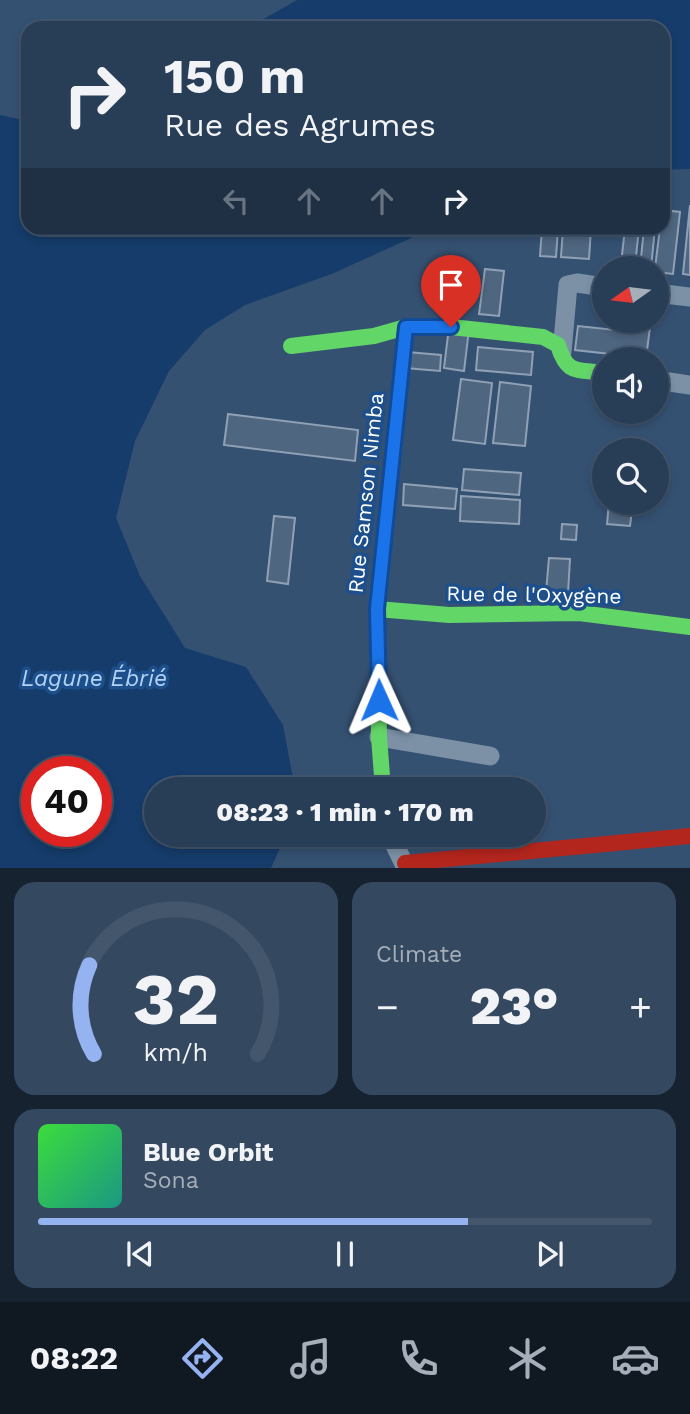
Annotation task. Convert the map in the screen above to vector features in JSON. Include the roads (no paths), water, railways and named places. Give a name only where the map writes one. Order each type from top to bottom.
[{"type":"street","points":[[592,285],[568,285],[562,352],[563,362],[569,368],[592,371]]},
{"type":"street","points":[[669,295],[690,297]]},
{"type":"street","points":[[291,346],[373,335],[406,327],[451,327],[543,337],[555,343],[562,352]]},
{"type":"street","name":"Rue Samson Nimba","points":[[382,777],[377,609],[406,327]]},
{"type":"street","points":[[669,382],[690,386]]},
{"type":"street","name":"Rue de l'Oxygène","points":[[377,609],[449,615],[579,612],[690,627]]},
{"type":"street","points":[[379,737],[490,756]]},
{"type":"street","points":[[396,847],[406,865],[488,853],[690,836]]},
{"type":"water","points":[[297,0],[690,0],[690,169],[670,170],[670,21],[260,21]]},
{"type":"water","name":"Lagune Ébrié","points":[[0,115],[21,120],[21,235],[418,235],[334,273],[245,305],[205,330],[169,371],[135,441],[116,518],[140,576],[185,648],[246,667],[283,725],[293,777],[144,777],[144,847],[281,847],[271,868],[0,868]]}]
